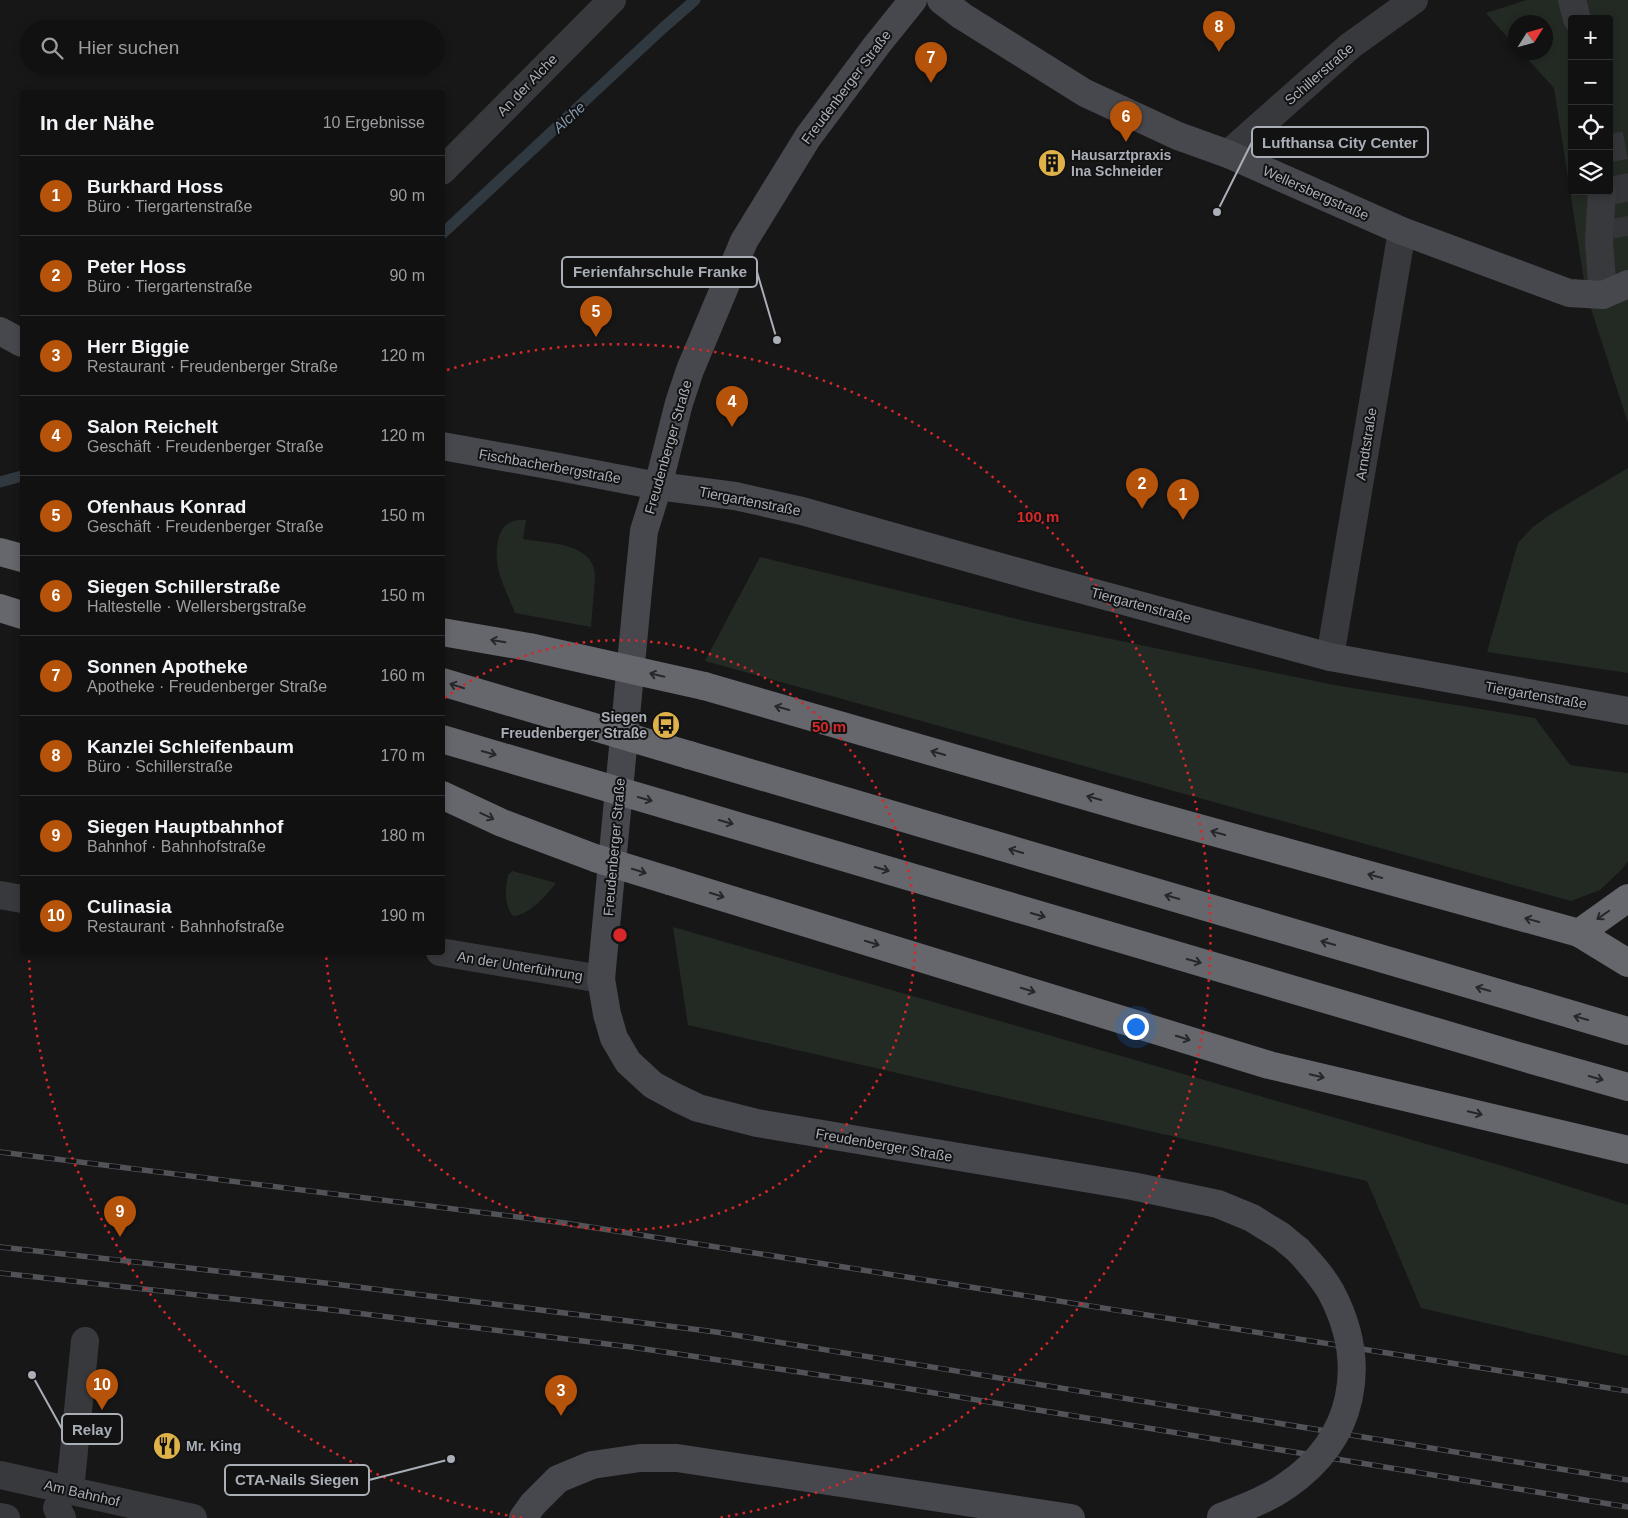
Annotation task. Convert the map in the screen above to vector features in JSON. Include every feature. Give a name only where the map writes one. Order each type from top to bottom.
[{"type":"highway","points":[[0,552],[20,557]]},
{"type":"highway","points":[[0,608],[20,614]]},
{"type":"highway","points":[[445,633],[529,647],[704,686],[1141,812],[1578,932],[1628,963]]},
{"type":"highway","points":[[445,683],[1628,1031]]},
{"type":"highway","points":[[445,740],[1628,1087]]},
{"type":"highway","points":[[445,796],[502,822],[595,858],[1269,1065],[1628,1150]]},
{"type":"highway","points":[[1578,932],[1628,898]]},
{"type":"street","name":"An der Alche","points":[[445,168],[612,0]]},
{"type":"street","name":"Freudenberger Straße","points":[[913,0],[808,137],[744,241],[678,403],[658,486],[644,530],[601,979],[608,1014],[614,1038],[628,1062],[653,1085],[698,1108],[757,1123],[1132,1186],[1218,1204],[1252,1218],[1281,1236],[1298,1250],[1330,1291],[1345,1324],[1352,1353],[1352,1379],[1348,1404],[1334,1436],[1316,1461],[1286,1486],[1256,1503],[1218,1517]]},
{"type":"street","name":"Wellersbergstraße","points":[[941,0],[962,16],[1086,92],[1178,136],[1228,154],[1402,231],[1569,293],[1603,295],[1628,284]]},
{"type":"street","name":"Schillerstraße","points":[[1228,154],[1350,46],[1414,0]]},
{"type":"street","points":[[1572,0],[1576,15]]},
{"type":"street","points":[[1602,195],[1599,242],[1603,295]]},
{"type":"street","name":"Arndtstraße","points":[[1330,657],[1402,231]]},
{"type":"street","points":[[0,331],[20,343]]},
{"type":"street","name":"Fischbacherbergstraße","points":[[445,447],[658,486]]},
{"type":"street","name":"Tiergartenstraße","points":[[658,486],[735,496],[802,511],[1330,657],[1628,711]]},
{"type":"street","points":[[0,895],[20,899]]},
{"type":"street","name":"An der Unterführung","points":[[445,953],[601,979]]},
{"type":"street","points":[[85,1341],[63,1506],[106,1518]]},
{"type":"street","points":[[523,1518],[533,1504],[558,1479],[592,1465],[640,1458],[678,1458],[1072,1518]]},
{"type":"street","name":"Am Bahnhof","points":[[0,1475],[63,1506],[193,1518]]},
{"type":"street","points":[[0,1517],[6,1518]]},
{"type":"shaded area","points":[[1527,0],[1628,0],[1628,423],[1586,293],[1571,195],[1613,195],[1613,15],[1568,15],[1568,178],[1554,88],[1528,60],[1553,60],[1553,15],[1508,15],[1508,38],[1486,13]]},
{"type":"shaded area","points":[[1628,468],[1628,673],[1487,652],[1518,543],[1533,527],[1551,514]]},
{"type":"shaded area","points":[[526,520],[523,539],[569,547],[580,551],[588,557],[593,566],[595,578],[591,627],[515,613],[500,576],[497,548],[503,528],[511,522]]},
{"type":"shaded area","points":[[760,557],[1034,623],[1334,685],[1535,718],[1570,765],[1628,773],[1628,861],[1600,890],[1571,901],[705,661]]},
{"type":"shaded area","points":[[512,871],[556,883],[531,909],[525,913],[513,916],[508,907],[506,897],[508,875]]},
{"type":"shaded area","points":[[673,927],[1503,1166],[1628,1205],[1628,1356],[1421,1308],[1367,1181],[688,1025]]},
{"type":"waterway","name":"Alche","points":[[445,231],[695,0]]},
{"type":"waterway","name":"Alche","points":[[0,482],[20,477]]},
{"type":"tunnel","points":[[1612,150],[1628,236]]},
{"type":"railway","points":[[0,1152],[565,1223],[1628,1391]]},
{"type":"railway","points":[[0,1247],[334,1284],[716,1332],[1628,1480]]},
{"type":"railway","points":[[0,1273],[332,1310],[631,1347],[880,1384],[1628,1507]]},
{"type":"place","name":"Kanzlei Schleifenbaum","points":[[1219,52]]},
{"type":"place","name":"Sonnen Apotheke","points":[[931,83]]},
{"type":"place","name":"Siegen Schillerstraße","points":[[1126,142]]},
{"type":"place","name":"Hausarztpraxis Ina Schneider","points":[[1052,163]]},
{"type":"place","name":"Lufthansa City Center","points":[[1217,212]]},
{"type":"place","name":"Ofenhaus Konrad","points":[[596,337]]},
{"type":"place","name":"Ferienfahrschule Franke","points":[[777,340]]},
{"type":"place","name":"Salon Reichelt","points":[[732,427]]},
{"type":"place","name":"Peter Hoss","points":[[1142,509]]},
{"type":"place","name":"Burkhard Hoss","points":[[1183,520]]},
{"type":"place","name":"Siegen Freudenberger Straße","points":[[666,725]]},
{"type":"place","name":"Siegen Hauptbahnhof","points":[[120,1237]]},
{"type":"place","name":"Relay","points":[[32,1375]]},
{"type":"place","name":"Culinasia","points":[[102,1410]]},
{"type":"place","name":"Herr Biggie","points":[[561,1416]]},
{"type":"place","name":"Mr. King","points":[[167,1446]]},
{"type":"place","name":"CTA-Nails Siegen","points":[[451,1459]]}]
